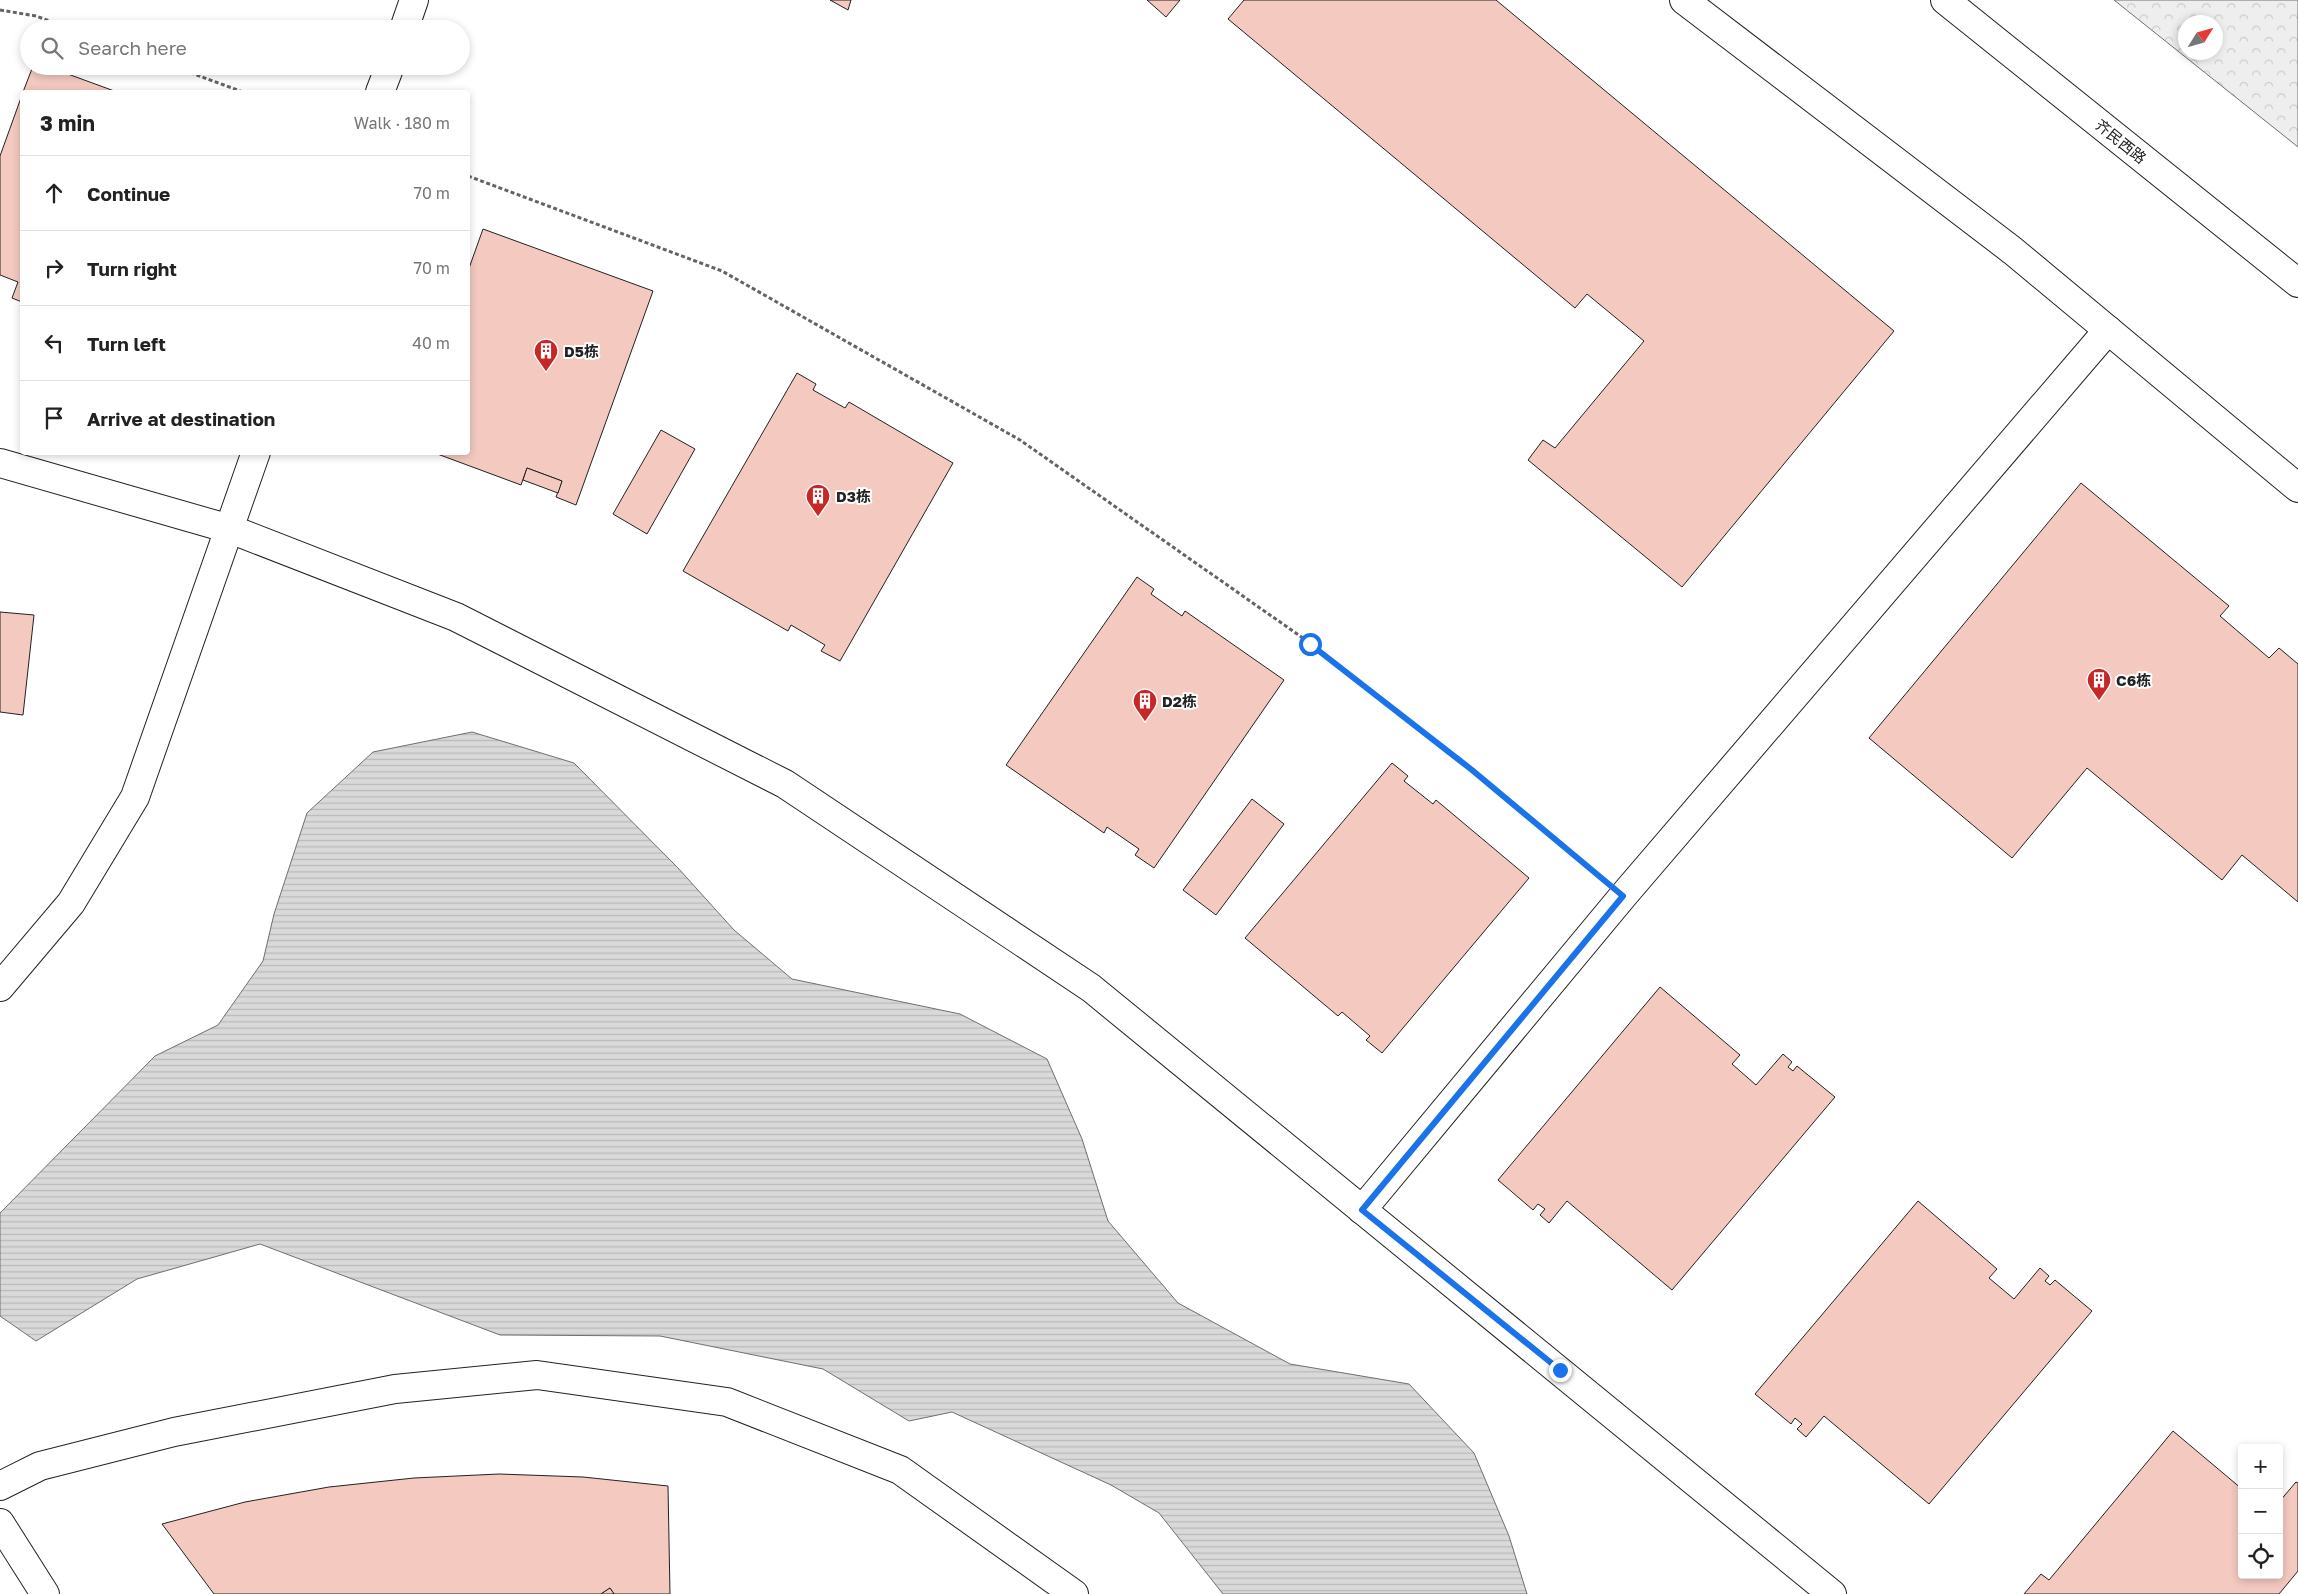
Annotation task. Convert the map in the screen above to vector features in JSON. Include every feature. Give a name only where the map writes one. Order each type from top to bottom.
[{"type":"street","points":[[407,20],[414,0]]},
{"type":"street","points":[[1684,0],[2013,251],[2298,488]]},
{"type":"street","name":"齐民西路","points":[[1945,0],[2298,283]]},
{"type":"street","points":[[381,90],[387,75]]},
{"type":"street","points":[[1362,1210],[1623,896],[2108,330]]},
{"type":"street","points":[[0,987],[71,903],[135,797],[255,455]]},
{"type":"street","points":[[0,463],[230,529],[456,617],[785,784],[1091,988],[1832,1594]]},
{"type":"street","points":[[0,1486],[40,1466],[174,1432],[395,1389],[537,1375],[728,1402],[900,1470],[1074,1594]]},
{"type":"street","points":[[0,1523],[45,1594]]},
{"type":"path","points":[[0,10],[36,16],[47,20]]},
{"type":"path","points":[[197,75],[238,90]]},
{"type":"path","points":[[470,177],[722,271],[1020,440],[1310,644],[1472,770],[1623,896]]},
{"type":"green space","points":[[2114,0],[2298,0],[2298,147],[2189,60],[2223,60],[2223,15],[2178,15],[2178,51]]},
{"type":"shaded area","points":[[472,732],[574,763],[678,868],[734,930],[792,979],[960,1014],[1047,1059],[1082,1139],[1108,1221],[1178,1303],[1290,1364],[1409,1384],[1474,1453],[1509,1536],[1527,1594],[1223,1594],[1159,1513],[1111,1485],[952,1412],[909,1421],[823,1369],[660,1336],[500,1335],[260,1244],[137,1279],[36,1341],[0,1316],[0,1213],[155,1056],[218,1025],[263,961],[274,914],[307,813],[373,752]]},
{"type":"building","points":[[830,0],[851,0],[848,10]]},
{"type":"building","points":[[1147,0],[1180,0],[1166,17]]},
{"type":"building","points":[[1244,0],[1496,0],[1894,331],[1682,587],[1528,460],[1543,440],[1555,448],[1644,341],[1587,294],[1575,308],[1228,19]]},
{"type":"building","points":[[30,75],[71,75],[112,90],[24,90]]},
{"type":"building","points":[[20,101],[20,301],[12,298],[18,282],[0,275],[0,156]]},
{"type":"building","name":"D5栋","points":[[483,229],[653,291],[576,505],[556,497],[562,481],[527,468],[521,485],[440,455],[470,455],[470,265]]},
{"type":"building","name":"D3栋","points":[[797,373],[816,384],[813,390],[845,408],[849,402],[953,463],[840,661],[821,651],[825,645],[791,625],[788,631],[683,571]]},
{"type":"building","points":[[661,430],[695,449],[647,534],[613,514]]},
{"type":"building","points":[[527,468],[562,481],[558,493],[523,480]]},
{"type":"building","name":"C6栋","points":[[2081,483],[2229,606],[2220,616],[2269,658],[2279,648],[2298,664],[2298,902],[2242,855],[2222,880],[2087,768],[2012,858],[1869,738]]},
{"type":"building","name":"D2栋","points":[[1137,577],[1154,589],[1151,594],[1182,616],[1185,611],[1284,680],[1154,868],[1135,855],[1139,849],[1107,827],[1104,833],[1006,765]]},
{"type":"building","points":[[0,612],[34,615],[23,715],[0,712]]},
{"type":"building","points":[[1392,763],[1408,776],[1404,781],[1433,804],[1436,800],[1529,878],[1382,1053],[1366,1040],[1370,1036],[1342,1012],[1338,1016],[1245,938]]},
{"type":"building","points":[[1252,799],[1284,824],[1216,915],[1183,890]]},
{"type":"building","points":[[1660,987],[1740,1055],[1732,1064],[1756,1085],[1783,1054],[1792,1062],[1788,1067],[1793,1071],[1797,1066],[1835,1097],[1672,1290],[1567,1201],[1549,1223],[1540,1215],[1545,1209],[1538,1204],[1533,1210],[1498,1180]]},
{"type":"building","points":[[1918,1201],[1997,1269],[1989,1278],[2014,1299],[2040,1268],[2049,1276],[2045,1281],[2050,1285],[2055,1280],[2092,1311],[1929,1504],[1824,1416],[1806,1437],[1797,1429],[1802,1424],[1795,1418],[1791,1424],[1755,1394]]},
{"type":"building","points":[[2173,1431],[2238,1486],[2238,1579],[2283,1579],[2283,1497],[2296,1482],[2298,1483],[2298,1571],[2279,1594],[2024,1594],[2041,1574],[2049,1580]]},
{"type":"building","points":[[499,1474],[583,1477],[668,1486],[670,1594],[614,1594],[610,1588],[601,1594],[214,1594],[162,1524],[245,1502],[329,1487],[414,1478]]},
{"type":"building","points":[[610,1588],[614,1594],[601,1594]]},
{"type":"place","name":"D5栋","points":[[546,372]]},
{"type":"place","name":"D3栋","points":[[818,517]]},
{"type":"place","name":"C6栋","points":[[2099,701]]},
{"type":"place","name":"D2栋","points":[[1145,722]]},
{"type":"route","points":[[1310,644],[1472,770],[1623,896],[1362,1210],[1560,1370]]}]
